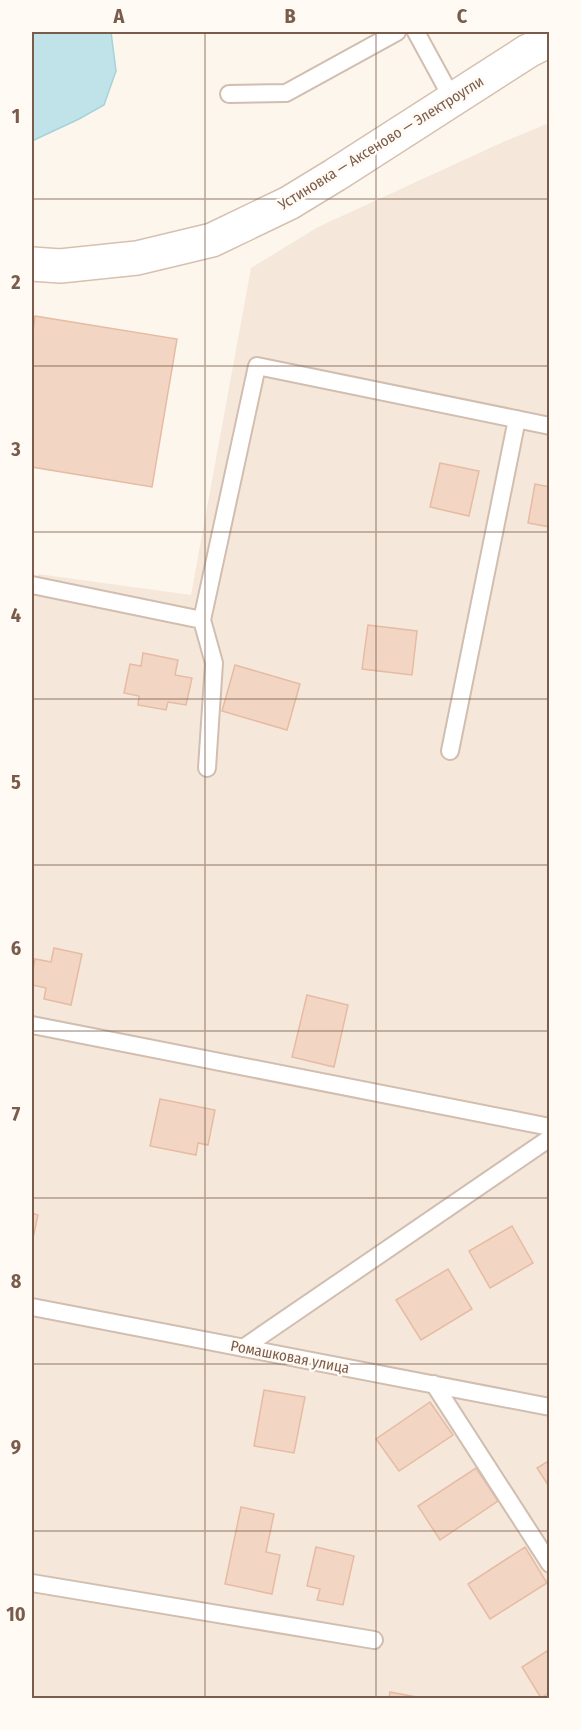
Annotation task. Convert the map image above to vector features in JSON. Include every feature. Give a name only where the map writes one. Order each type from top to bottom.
[{"type":"main road","name":"Устиновка — Аксеново — Электроугли","points":[[32,264],[60,266],[137,258],[212,240],[289,203],[528,51],[549,40]]},
{"type":"lane","points":[[229,94],[286,93],[397,32]]},
{"type":"lane","points":[[416,32],[453,100]]},
{"type":"lane","points":[[207,768],[214,663],[202,620],[257,366],[549,426]]},
{"type":"lane","points":[[450,751],[517,419]]},
{"type":"lane","points":[[32,585],[202,620]]},
{"type":"lane","points":[[32,1025],[549,1127]]},
{"type":"lane","points":[[243,1348],[549,1138]]},
{"type":"lane","name":"Ромашковая улица","points":[[32,1307],[549,1407]]},
{"type":"lane","points":[[434,1384],[549,1564]]},
{"type":"lane","points":[[32,1583],[374,1640]]},
{"type":"shaded area","points":[[549,123],[549,1698],[32,1698],[32,598],[38,574],[191,595],[251,268],[318,227]]},
{"type":"water","points":[[32,32],[111,32],[116,71],[104,105],[32,141]]},
{"type":"building","points":[[35,316],[177,339],[152,487],[32,467],[32,340]]},
{"type":"building","points":[[440,463],[479,471],[469,516],[430,507]]},
{"type":"building","points":[[535,484],[550,487],[550,527],[528,523]]},
{"type":"building","points":[[368,625],[417,631],[412,675],[362,669]]},
{"type":"building","points":[[143,653],[178,660],[175,675],[192,678],[186,705],[168,702],[166,710],[138,705],[139,696],[124,693],[130,664],[141,666]]},
{"type":"building","points":[[235,665],[300,684],[287,730],[222,711]]},
{"type":"building","points":[[54,948],[82,954],[71,1005],[44,999],[46,988],[32,985],[35,959],[51,962]]},
{"type":"building","points":[[307,995],[348,1005],[334,1067],[292,1057]]},
{"type":"building","points":[[160,1099],[215,1110],[208,1145],[198,1143],[196,1155],[150,1146]]},
{"type":"building","points":[[32,1213],[38,1215],[32,1243]]},
{"type":"building","points":[[512,1226],[533,1263],[490,1288],[469,1251]]},
{"type":"building","points":[[448,1269],[472,1309],[421,1340],[396,1300]]},
{"type":"building","points":[[264,1390],[305,1397],[294,1453],[254,1446]]},
{"type":"building","points":[[430,1402],[453,1435],[399,1471],[376,1439]]},
{"type":"building","points":[[550,1460],[550,1488],[537,1468]]},
{"type":"building","points":[[476,1468],[498,1501],[440,1540],[418,1506]]},
{"type":"building","points":[[241,1507],[274,1514],[266,1552],[280,1555],[272,1594],[225,1584]]},
{"type":"building","points":[[316,1547],[354,1556],[343,1605],[317,1600],[320,1589],[307,1586]]},
{"type":"building","points":[[525,1547],[547,1583],[490,1619],[468,1584]]},
{"type":"building","points":[[550,1649],[550,1692],[541,1698],[522,1667]]},
{"type":"building","points":[[390,1692],[422,1698],[389,1698]]}]
